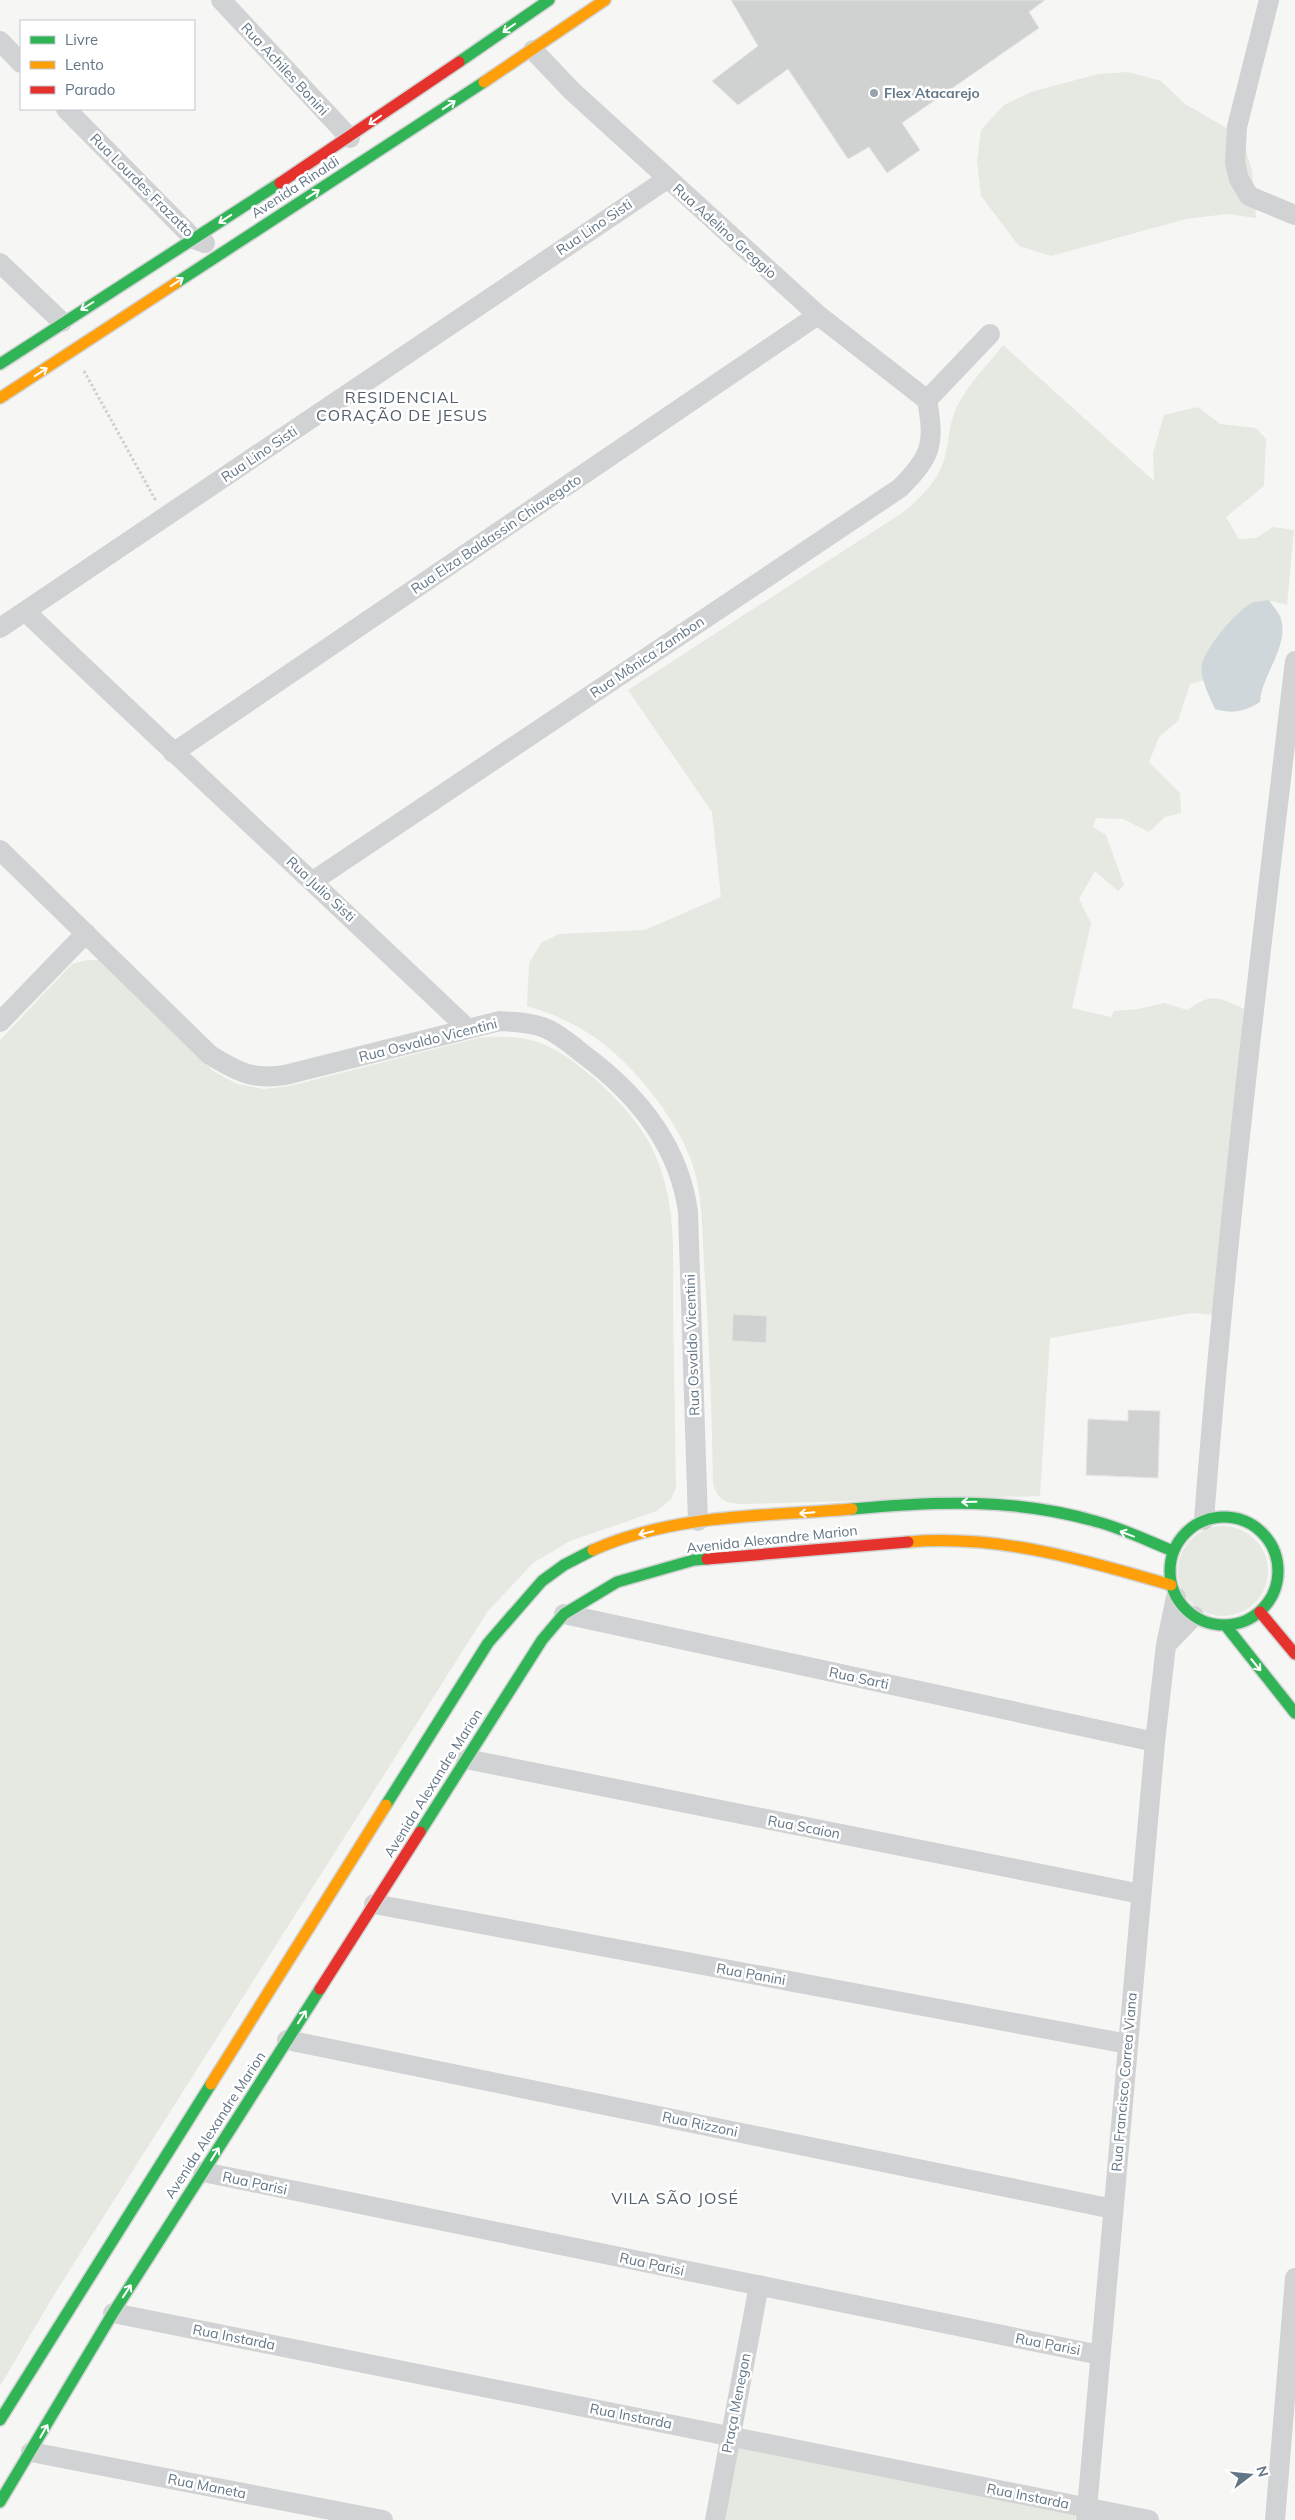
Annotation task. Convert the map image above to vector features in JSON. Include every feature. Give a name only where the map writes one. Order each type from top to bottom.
[{"type":"street","name":"Rua Achiles Bonini","points":[[221,0],[350,138]]},
{"type":"street","name":"Avenida Rinaldi","points":[[0,364],[62,322],[350,138],[549,0]]},
{"type":"street","name":"Avenida Rinaldi","points":[[0,398],[533,50],[605,0]]},
{"type":"street","points":[[1269,0],[1237,127],[1235,163],[1239,179],[1250,196],[1295,215]]},
{"type":"street","points":[[0,41],[20,62]]},
{"type":"street","name":"Rua Adelino Greggio","points":[[533,50],[572,91],[818,315],[927,400]]},
{"type":"street","name":"Rua Lourdes Frazatto","points":[[67,110],[194,239],[225,250]]},
{"type":"street","name":"Rua Lino Sisti","points":[[0,628],[667,178]]},
{"type":"street","points":[[0,262],[62,322]]},
{"type":"street","name":"Rua Elza Baldassin Chiavegato","points":[[173,752],[818,315]]},
{"type":"street","points":[[927,400],[990,334]]},
{"type":"street","name":"Rua Mônica Zambon","points":[[313,881],[900,488],[917,471],[927,455],[932,437],[927,400]]},
{"type":"street","name":"Rua Julio Sisti","points":[[26,611],[467,1028]]},
{"type":"street","points":[[1204,1520],[1213,1407],[1240,1137],[1295,662]]},
{"type":"street","name":"Rua Osvaldo Vicentini","points":[[0,850],[210,1054],[237,1072],[263,1078],[285,1075],[500,1021],[525,1022],[546,1029],[569,1043],[619,1083],[639,1104],[674,1159],[685,1189],[688,1212],[698,1522]]},
{"type":"street","points":[[0,1022],[86,933]]},
{"type":"street","name":"Avenida Alexandre Marion","points":[[0,2420],[488,1643],[528,1595],[562,1566],[588,1552],[624,1538],[698,1522],[921,1503],[977,1502],[1014,1505],[1089,1519],[1173,1551]]},
{"type":"street","points":[[1223,1516],[1242,1519],[1258,1528],[1271,1543],[1277,1561],[1278,1580],[1272,1598],[1260,1612],[1245,1622],[1226,1626],[1208,1624],[1194,1616],[1173,1591],[1169,1568],[1173,1551],[1186,1532],[1204,1520],[1223,1516]]},
{"type":"street","name":"Avenida Alexandre Marion","points":[[0,2502],[113,2313],[542,1640],[564,1614],[617,1582],[694,1560],[916,1541],[986,1542],[1079,1558],[1173,1591]]},
{"type":"street","name":"Rua Francisco Correa Viana","points":[[1086,2514],[1155,1742],[1173,1591]]},
{"type":"street","points":[[1260,1612],[1295,1654]]},
{"type":"street","name":"Rua Sarti","points":[[564,1614],[1155,1742]]},
{"type":"street","points":[[1166,1645],[1194,1616]]},
{"type":"street","points":[[1226,1626],[1295,1713]]},
{"type":"street","name":"Rua Scaion","points":[[466,1759],[1141,1894]]},
{"type":"street","name":"Rua Panini","points":[[374,1904],[1128,2044]]},
{"type":"street","name":"Rua Rizzoni","points":[[287,2040],[1113,2209]]},
{"type":"street","name":"Rua Parisi","points":[[203,2172],[1100,2355]]},
{"type":"street","points":[[1275,2520],[1295,2278]]},
{"type":"street","name":"Praça Menegon","points":[[715,2520],[759,2286]]},
{"type":"street","name":"Rua Instarda","points":[[113,2313],[730,2436],[1086,2514],[1148,2520]]},
{"type":"street","name":"Rua Maneta","points":[[31,2452],[383,2520]]},
{"type":"path","points":[[73,351],[165,517]]},
{"type":"shaded area","points":[[1128,72],[1161,81],[1185,104],[1242,137],[1252,171],[1256,218],[1227,214],[1186,219],[1051,256],[1019,246],[981,196],[977,161],[981,130],[1004,105],[1031,92],[1098,74]]},
{"type":"shaded area","points":[[1003,345],[1154,481],[1153,453],[1164,415],[1198,407],[1220,424],[1256,428],[1266,439],[1264,486],[1226,517],[1239,539],[1256,538],[1273,527],[1294,530],[1287,605],[1268,600],[1240,611],[1202,666],[1205,680],[1190,684],[1178,721],[1159,737],[1149,762],[1180,793],[1181,813],[1165,817],[1149,832],[1123,819],[1096,818],[1093,827],[1106,835],[1124,885],[1118,891],[1095,871],[1079,899],[1091,923],[1072,1008],[1111,1017],[1114,1011],[1138,1009],[1164,1003],[1187,1010],[1203,1001],[1215,998],[1244,1009],[1213,1315],[1192,1313],[1050,1338],[1040,1496],[741,1504],[730,1502],[722,1500],[713,1484],[710,1374],[702,1226],[700,1200],[692,1163],[674,1126],[662,1107],[648,1088],[616,1054],[576,1026],[556,1016],[527,1006],[529,963],[541,943],[559,934],[645,930],[721,897],[712,812],[628,690],[912,505],[930,487],[939,472],[945,456],[952,419],[963,396]]},
{"type":"shaded area","points":[[1269,600],[1280,616],[1282,638],[1262,691],[1260,702],[1238,711],[1215,709],[1202,675],[1201,669],[1205,657],[1222,631],[1237,614],[1254,602]]},
{"type":"shaded area","points":[[87,960],[99,960],[213,1071],[237,1084],[264,1089],[290,1086],[478,1038],[497,1037],[513,1037],[528,1040],[554,1049],[595,1079],[616,1099],[643,1132],[656,1157],[666,1186],[673,1254],[676,1488],[671,1499],[657,1511],[570,1541],[533,1563],[488,1611],[57,2290],[0,2386],[0,1040],[72,964]]},
{"type":"shaded area","points":[[1223,1526],[1240,1530],[1255,1539],[1264,1554],[1268,1571],[1264,1588],[1255,1603],[1240,1612],[1223,1616],[1206,1612],[1191,1603],[1182,1588],[1178,1571],[1182,1554],[1191,1539],[1206,1530]]},
{"type":"shaded area","points":[[737,2447],[1076,2513],[1075,2520],[724,2520]]},
{"type":"building","name":"Flex Atacarejo","points":[[731,0],[1045,0],[1029,12],[1039,28],[902,123],[920,150],[887,173],[869,147],[848,159],[788,69],[738,105],[712,81],[758,46]]},
{"type":"building","points":[[733,1314],[767,1316],[766,1343],[732,1341]]},
{"type":"building","points":[[1128,1410],[1160,1411],[1158,1478],[1086,1475],[1088,1419],[1128,1421]]},
{"type":"traffic: fast","points":[[459,62],[549,0]]},
{"type":"traffic: fast","points":[[176,283],[484,82]]},
{"type":"traffic: fast","points":[[0,364],[280,183]]},
{"type":"traffic: fast","points":[[852,1509],[945,1503],[1007,1505],[1068,1514],[1108,1525],[1173,1551]]},
{"type":"traffic: fast","points":[[1224,1517],[1245,1521],[1262,1533],[1274,1550],[1278,1571],[1274,1592],[1262,1609],[1245,1621],[1224,1625],[1203,1621],[1186,1609],[1174,1592],[1170,1571],[1174,1550],[1186,1533],[1203,1521],[1224,1517]]},
{"type":"traffic: fast","points":[[386,1805],[488,1643],[542,1581],[564,1565],[593,1550]]},
{"type":"traffic: fast","points":[[420,1832],[542,1640],[564,1614],[617,1582],[694,1560],[707,1559]]},
{"type":"traffic: fast","points":[[1226,1626],[1295,1713]]},
{"type":"traffic: fast","points":[[0,2502],[113,2313],[320,1989]]},
{"type":"traffic: fast","points":[[0,2420],[211,2084]]},
{"type":"traffic: slow","points":[[484,82],[605,0]]},
{"type":"traffic: slow","points":[[0,398],[176,283]]},
{"type":"traffic: slow","points":[[593,1550],[655,1529],[687,1523],[852,1509]]},
{"type":"traffic: slow","points":[[908,1542],[942,1541],[1008,1545],[1074,1558],[1171,1585]]},
{"type":"traffic: slow","points":[[211,2084],[386,1805]]},
{"type":"traffic: jam","points":[[280,183],[459,62]]},
{"type":"traffic: jam","points":[[707,1559],[908,1542]]},
{"type":"traffic: jam","points":[[1260,1612],[1295,1654]]},
{"type":"traffic: jam","points":[[320,1989],[420,1832]]},
{"type":"place","name":"Flex Atacarejo","points":[[874,93]]},
{"type":"district","name":"RESIDENCIAL CORAÇÃO DE JESUS","points":[[402,406]]},
{"type":"district","name":"VILA SÃO JOSÉ","points":[[675,2198]]}]
